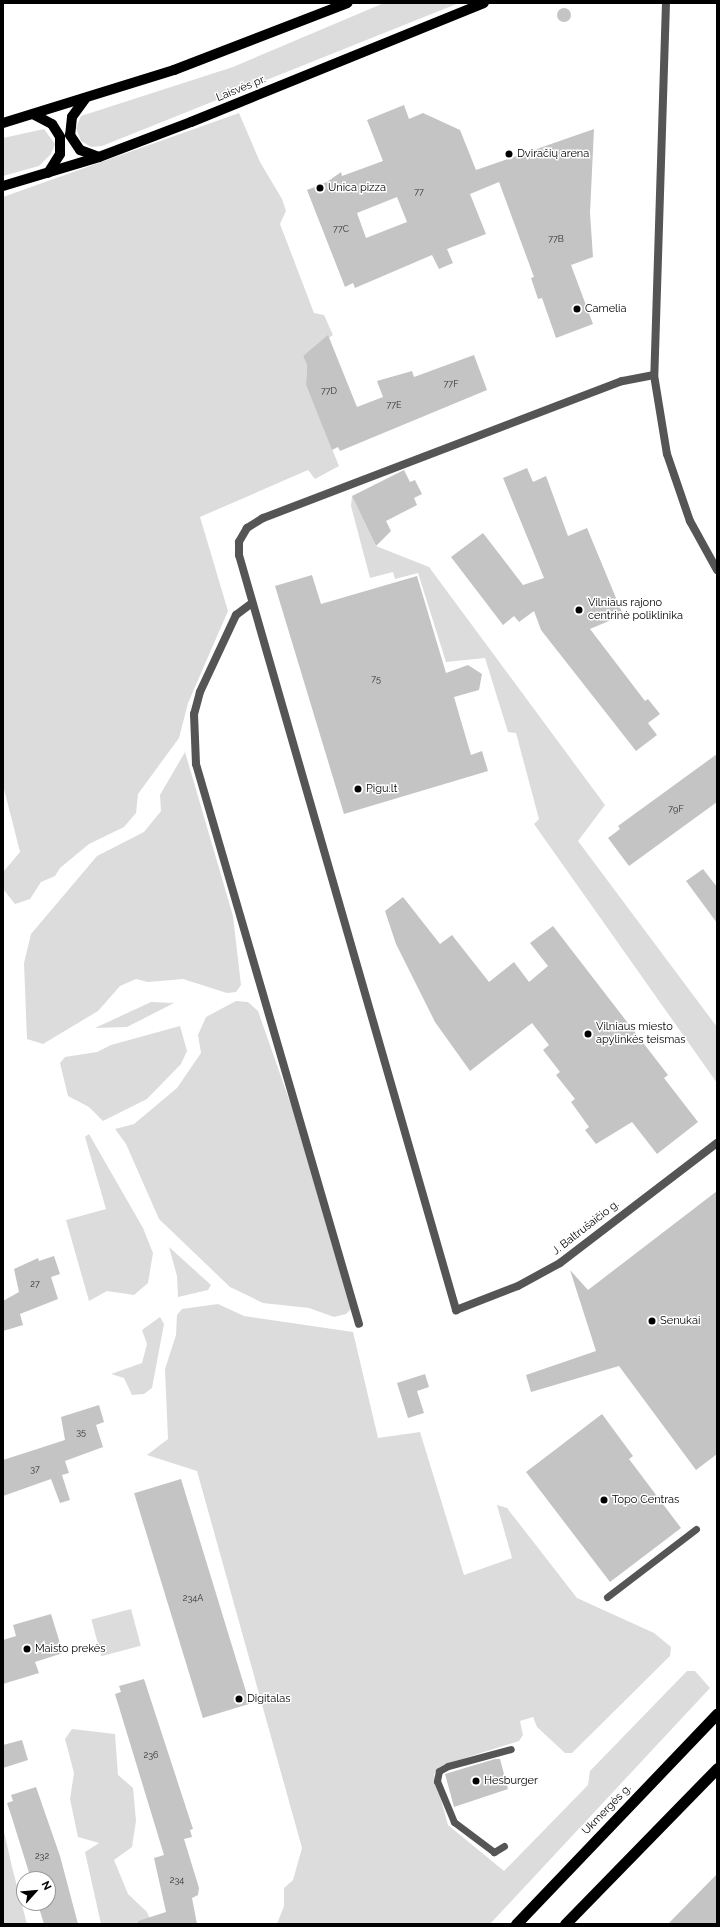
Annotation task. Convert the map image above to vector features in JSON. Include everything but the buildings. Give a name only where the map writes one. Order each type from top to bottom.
[{"type":"highway","name":"Ukmergės g.","points":[[516,1924],[717,1714]]},
{"type":"highway","points":[[565,1924],[717,1768]]},
{"type":"main road","points":[[3,123],[85,99],[245,45],[348,3]]},
{"type":"main road","name":"Laisvės pr.","points":[[3,186],[99,157],[484,3]]},
{"type":"main road","points":[[85,99],[72,117],[70,135],[80,150],[99,157]]},
{"type":"main road","points":[[33,114],[52,124],[60,137],[60,154],[48,173]]},
{"type":"street","points":[[666,3],[654,375],[671,468],[690,521],[717,570]]},
{"type":"street","points":[[359,1324],[196,764],[192,737],[200,692],[236,615],[252,603],[239,542],[247,528],[264,518],[622,381],[654,375]]},
{"type":"street","name":"J. Baltrušaičio g.","points":[[252,603],[456,1310],[518,1286],[560,1263],[717,1143]]},
{"type":"lane","points":[[607,1597],[696,1529]]},
{"type":"lane","points":[[504,1846],[494,1852],[454,1822],[437,1781],[438,1771],[448,1766],[511,1749]]},
{"type":"shaded area","points":[[384,3],[459,3],[102,146],[91,147],[81,141],[76,128],[81,116],[233,67]]},
{"type":"shaded area","points":[[239,113],[260,162],[282,199],[286,211],[280,224],[314,313],[324,315],[333,335],[303,356],[307,365],[306,385],[339,466],[315,479],[308,470],[200,517],[228,611],[188,703],[179,738],[138,794],[136,813],[124,827],[89,844],[60,868],[55,876],[41,882],[30,899],[15,904],[3,889],[4,871],[20,852],[3,785],[3,197]]},
{"type":"shaded area","points":[[44,129],[55,144],[51,154],[39,166],[3,176],[3,138]]},
{"type":"shaded area","points":[[352,496],[376,546],[429,567],[605,805],[578,841],[717,1027],[717,1083],[534,824],[539,819],[516,733],[508,732],[485,658],[446,662],[418,573],[395,579],[393,572],[370,578],[351,506]]},
{"type":"shaded area","points":[[185,752],[233,916],[241,985],[236,992],[227,993],[183,979],[148,982],[136,979],[120,986],[98,1011],[43,1044],[27,1039],[24,963],[31,934],[97,856],[144,832],[161,811],[160,795]]},
{"type":"shaded area","points":[[236,1001],[248,1002],[258,1011],[292,1108],[351,1309],[346,1314],[334,1317],[309,1308],[263,1303],[230,1287],[159,1219],[126,1144],[115,1129],[134,1124],[177,1088],[201,1053],[198,1035],[206,1017]]},
{"type":"shaded area","points":[[151,1002],[174,1003],[127,1027],[95,1028]]},
{"type":"shaded area","points":[[180,1026],[187,1051],[181,1064],[147,1099],[103,1121],[89,1107],[68,1096],[60,1063],[65,1057],[97,1052],[111,1045]]},
{"type":"shaded area","points":[[89,1134],[143,1228],[153,1253],[148,1283],[134,1295],[107,1291],[89,1301],[66,1220],[106,1209],[85,1137]]},
{"type":"shaded area","points":[[169,1247],[211,1285],[208,1290],[178,1297],[177,1276]]},
{"type":"shaded area","points":[[218,1304],[244,1316],[353,1332],[378,1438],[420,1432],[464,1575],[512,1558],[497,1505],[507,1508],[577,1598],[654,1633],[671,1647],[670,1656],[572,1753],[565,1753],[537,1727],[533,1717],[520,1721],[523,1735],[519,1741],[443,1765],[434,1774],[448,1825],[504,1871],[588,1785],[590,1771],[687,1671],[695,1671],[710,1688],[490,1924],[277,1924],[284,1906],[284,1888],[293,1880],[302,1848],[197,1471],[147,1455],[168,1439],[165,1369],[176,1335],[177,1315],[182,1309]]},
{"type":"shaded area","points":[[160,1317],[164,1324],[152,1388],[144,1394],[132,1395],[124,1378],[111,1374],[142,1363],[147,1344],[142,1330]]},
{"type":"shaded area","points":[[131,1609],[141,1646],[101,1656],[91,1620]]},
{"type":"shaded area","points":[[72,1729],[115,1734],[118,1775],[133,1788],[136,1821],[132,1847],[114,1860],[128,1894],[147,1912],[152,1924],[101,1924],[85,1852],[99,1843],[78,1837],[70,1799],[74,1773],[65,1739]]},
{"type":"shaded area","points":[[3,1827],[16,1882],[16,1911],[24,1911],[27,1924],[3,1924]]},
{"type":"place","name":"Dviračių arena","points":[[509,154]]},
{"type":"place","name":"Unica pizza","points":[[320,188]]},
{"type":"place","name":"Camelia","points":[[577,309]]},
{"type":"place","name":"Vilniaus rajono centrinė poliklinika","points":[[579,610]]},
{"type":"place","name":"Pigu.lt","points":[[358,789]]},
{"type":"place","name":"Vilniaus miesto apylinkės teismas","points":[[588,1034]]},
{"type":"place","name":"Senukai","points":[[652,1321]]},
{"type":"place","name":"Topo Centras","points":[[604,1500]]},
{"type":"place","name":"Maisto prekės","points":[[27,1649]]},
{"type":"place","name":"Digitalas","points":[[239,1699]]},
{"type":"place","name":"Hesburger","points":[[476,1781]]}]
